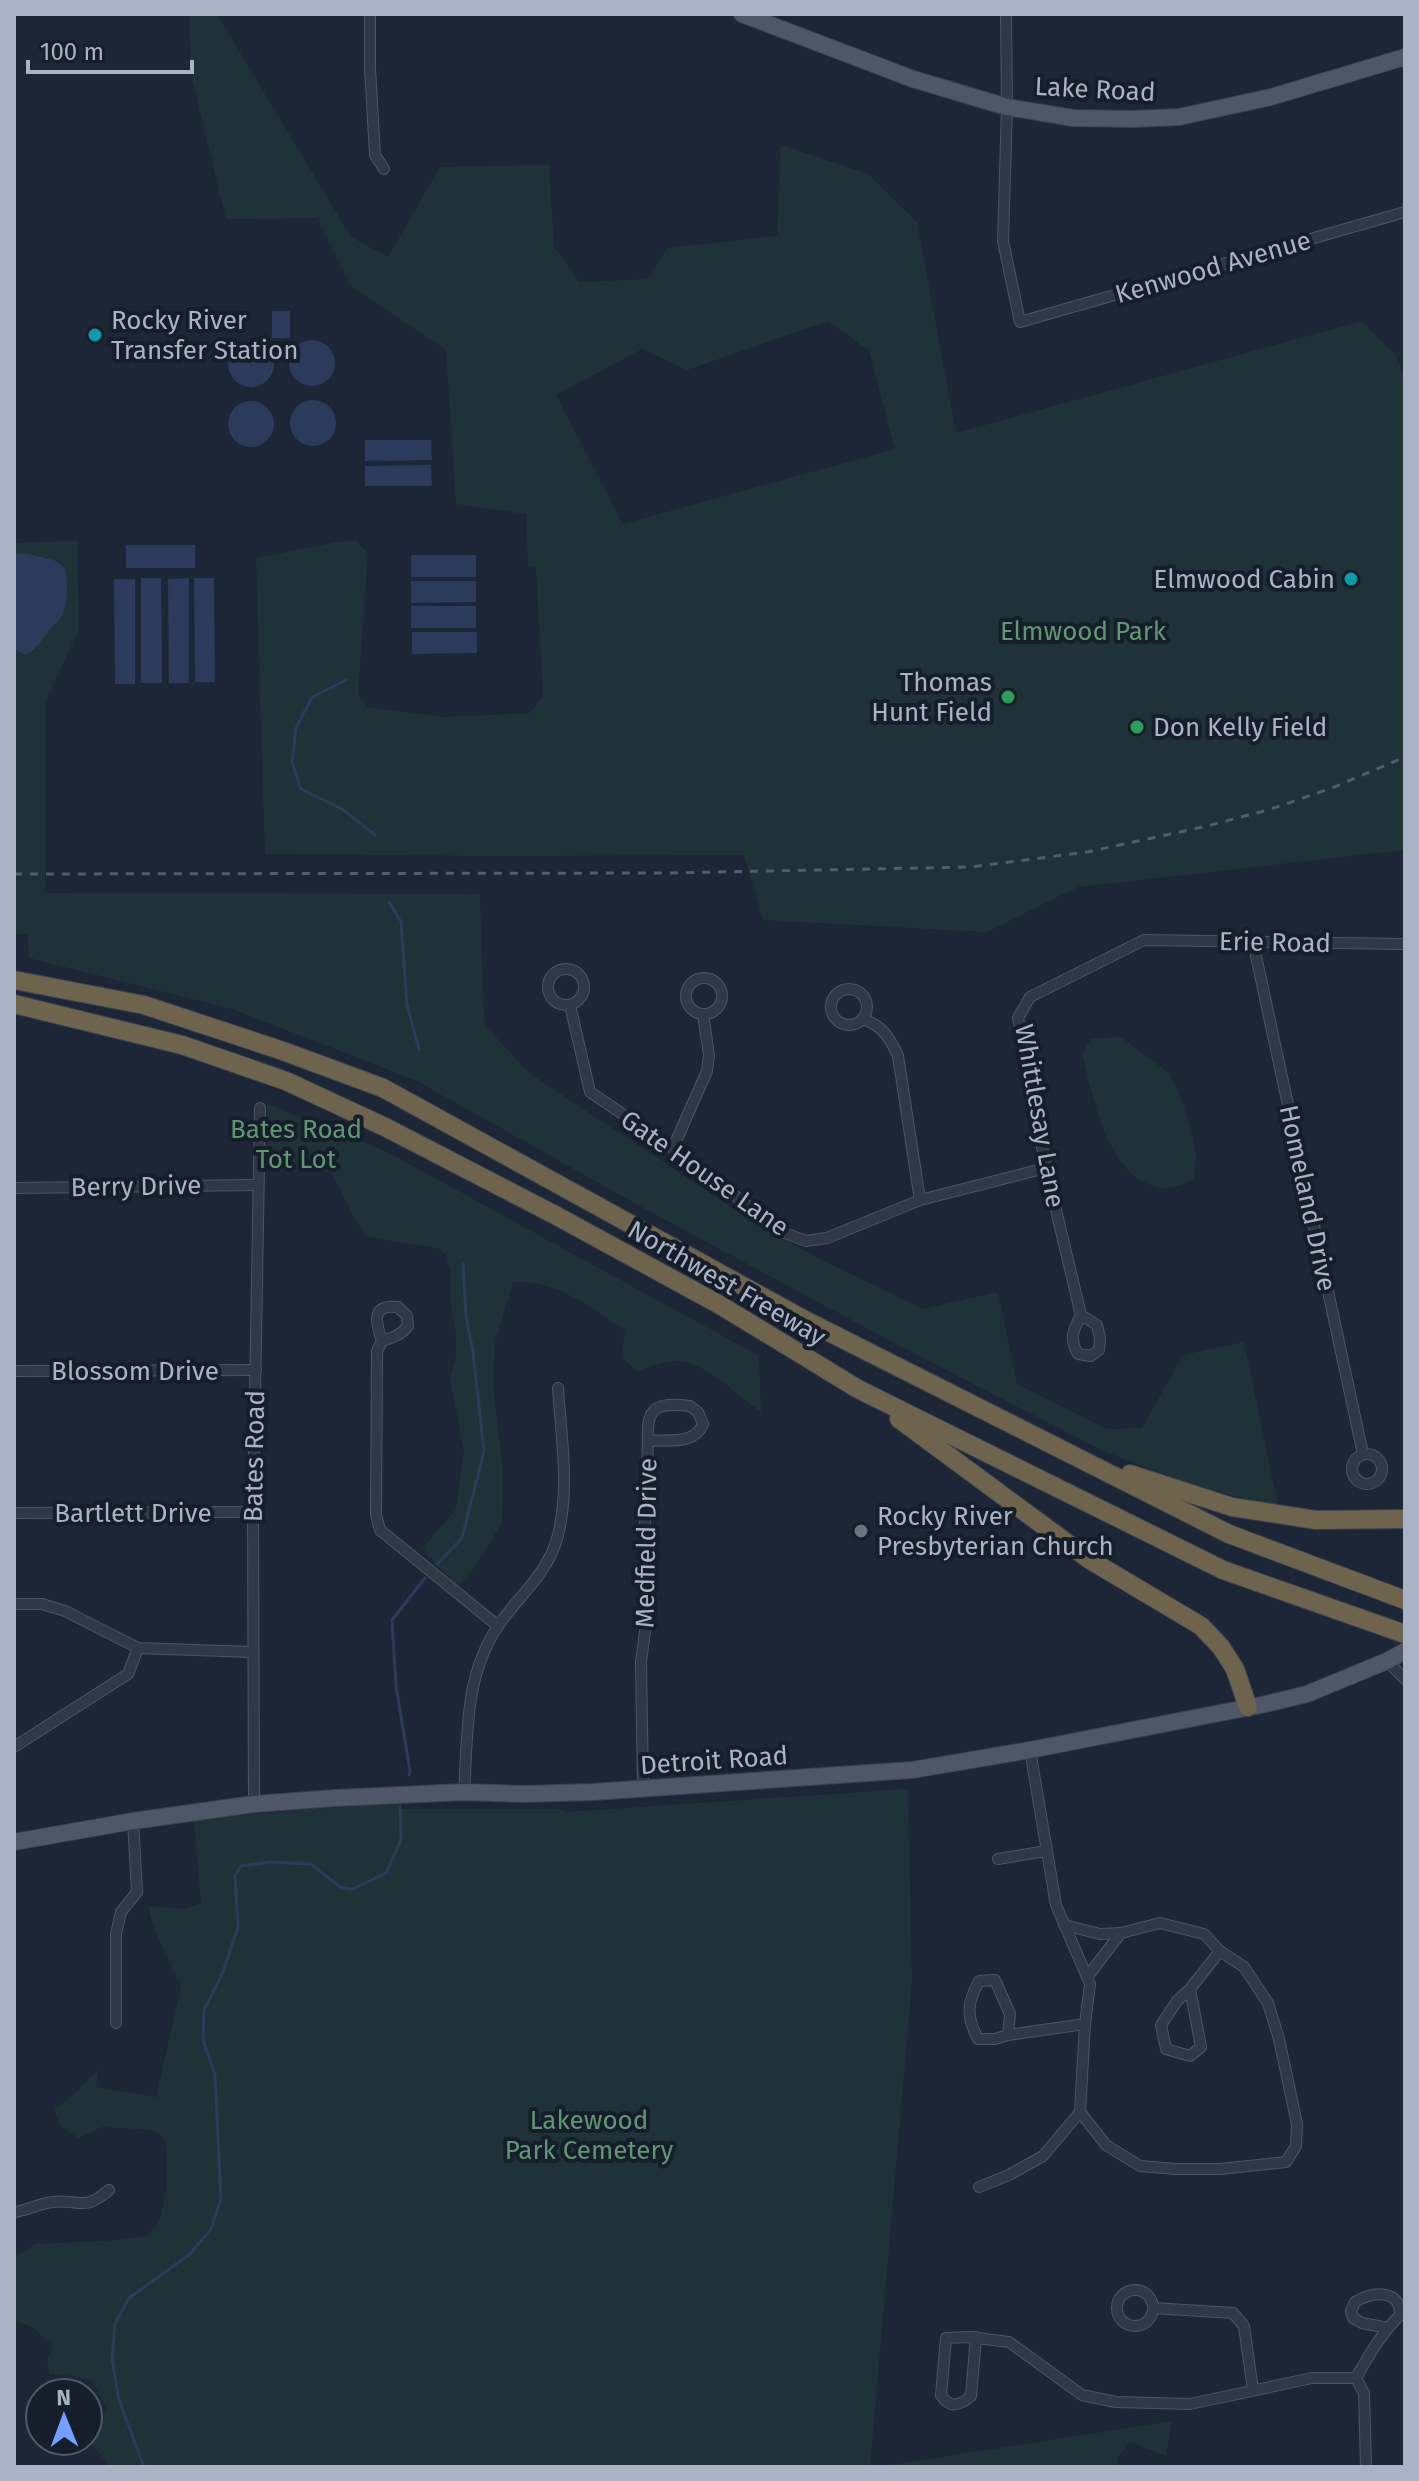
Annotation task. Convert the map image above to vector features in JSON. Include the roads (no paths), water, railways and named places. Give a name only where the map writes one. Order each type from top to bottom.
[{"type":"highway","name":"Northwest Freeway","points":[[14,980],[144,1005],[383,1088],[803,1319],[1229,1534],[1405,1600]]},
{"type":"highway","name":"Northwest Freeway","points":[[14,1004],[182,1045],[300,1087],[555,1215],[720,1305],[858,1389],[1223,1570],[1405,1634]]},
{"type":"highway","points":[[858,1389],[1090,1560],[1201,1626],[1221,1647],[1235,1669],[1248,1707]]},
{"type":"highway","points":[[1074,1456],[1232,1507],[1316,1520],[1405,1519]]},
{"type":"main road","name":"Lake Road","points":[[742,14],[913,79],[1007,107],[1073,118],[1179,117],[1271,97],[1405,57]]},
{"type":"main road","name":"Detroit Road","points":[[14,1842],[254,1804],[464,1792],[524,1794],[885,1773],[1030,1750],[1307,1694],[1397,1655]]},
{"type":"street","points":[[370,14],[375,155],[384,169]]},
{"type":"street","points":[[1006,14],[1007,107]]},
{"type":"street","name":"Kenwood Avenue","points":[[1007,107],[1003,241],[1020,322],[1405,212]]},
{"type":"street","name":"Erie Road","points":[[1144,940],[1405,944]]},
{"type":"street","name":"Whittlesay Lane","points":[[1081,1315],[1046,1168],[1018,1018],[1030,997],[1144,940]]},
{"type":"street","name":"Homeland Drive","points":[[1253,942],[1363,1454]]},
{"type":"street","name":"Gate House Lane","points":[[570,1005],[590,1092],[673,1148],[782,1232],[806,1241],[827,1238],[920,1200],[1046,1168]]},
{"type":"street","points":[[673,1148],[707,1071],[709,1055],[703,1014]]},
{"type":"street","points":[[862,1019],[873,1022],[889,1036],[898,1056],[920,1200]]},
{"type":"street","name":"Bates Road","points":[[254,1804],[253,1512],[260,1108]]},
{"type":"street","name":"Berry Drive","points":[[14,1188],[257,1185]]},
{"type":"street","points":[[382,1341],[377,1351],[376,1515],[380,1530],[498,1626]]},
{"type":"street","name":"Blossom Drive","points":[[14,1371],[256,1370]]},
{"type":"street","points":[[464,1792],[470,1695],[478,1663],[498,1626],[537,1580],[558,1538],[565,1493],[558,1388]]},
{"type":"street","name":"Medfield Drive","points":[[643,1788],[641,1662],[650,1594],[650,1576],[644,1554],[647,1422],[649,1414],[657,1408],[690,1406],[698,1412],[703,1424],[695,1436],[648,1441]]},
{"type":"street","name":"Bartlett Drive","points":[[14,1513],[253,1512]]},
{"type":"street","points":[[14,1604],[42,1604],[65,1611],[138,1648],[252,1652]]},
{"type":"street","points":[[14,1747],[128,1674],[138,1648]]},
{"type":"street","points":[[1397,1655],[1405,1679]]},
{"type":"street","points":[[979,2187],[1043,2156],[1080,2112],[1090,1984],[1056,1905],[1030,1750]]},
{"type":"street","points":[[116,2023],[116,1934],[121,1912],[137,1892],[133,1821]]},
{"type":"street","points":[[998,1859],[1046,1851]]},
{"type":"street","points":[[1064,1925],[1100,1934],[1121,1933],[1160,1923],[1204,1934],[1220,1951],[1244,1967],[1268,2003],[1279,2039],[1297,2124],[1296,2146],[1286,2162],[1220,2169],[1140,2166],[1106,2145],[1080,2112]]},
{"type":"street","points":[[1087,1977],[1121,1933]]},
{"type":"street","points":[[1190,1989],[1201,2047],[1190,2056],[1166,2049],[1161,2025],[1177,2001],[1220,1951]]},
{"type":"street","points":[[1008,2035],[1010,2014],[995,1980],[979,1981],[970,1997],[969,2022],[978,2039],[995,2039],[1085,2024]]},
{"type":"street","points":[[14,2212],[56,2201],[81,2204],[97,2200],[109,2190]]},
{"type":"street","points":[[1356,2378],[1381,2334],[1388,2328],[1400,2315],[1397,2298],[1390,2295],[1365,2295],[1355,2302],[1351,2311],[1353,2318],[1388,2328]]},
{"type":"street","points":[[1153,2308],[1233,2313],[1244,2326],[1253,2390]]},
{"type":"street","points":[[976,2337],[971,2396],[960,2405],[953,2406],[945,2402],[941,2395],[946,2338],[976,2337],[1009,2342],[1082,2395],[1116,2402],[1190,2404],[1312,2378],[1356,2378]]},
{"type":"street","points":[[1356,2378],[1364,2393],[1366,2467]]},
{"type":"water","points":[[272,311],[290,311],[290,338],[272,338]]},
{"type":"water","points":[[312,340],[328,347],[335,363],[328,379],[312,386],[296,379],[289,363],[296,347]]},
{"type":"water","points":[[251,341],[267,348],[274,364],[267,380],[251,387],[235,380],[228,364],[235,348]]},
{"type":"water","points":[[313,400],[329,407],[336,423],[329,439],[313,446],[297,439],[290,423],[297,407]]},
{"type":"water","points":[[251,401],[267,408],[274,424],[267,440],[251,447],[235,440],[228,424],[235,408]]},
{"type":"water","points":[[365,440],[431,440],[432,460],[365,461]]},
{"type":"water","points":[[431,465],[432,486],[365,486],[365,466]]},
{"type":"water","points":[[126,545],[195,545],[195,568],[126,568]]},
{"type":"water","points":[[25,553],[54,560],[65,568],[67,590],[65,608],[60,618],[37,647],[24,654],[14,648],[14,554]]},
{"type":"water","points":[[411,555],[476,555],[476,577],[411,577]]},
{"type":"water","points":[[141,578],[161,578],[162,683],[141,683]]},
{"type":"water","points":[[189,578],[189,683],[169,683],[168,579]]},
{"type":"water","points":[[194,578],[214,578],[215,682],[195,682]]},
{"type":"water","points":[[114,579],[135,579],[135,684],[115,684]]},
{"type":"water","points":[[411,581],[476,581],[476,602],[411,603]]},
{"type":"water","points":[[411,606],[476,606],[476,628],[411,628]]},
{"type":"water","points":[[412,632],[477,632],[477,653],[412,654]]},
{"type":"waterway","points":[[346,680],[312,697],[296,728],[292,762],[301,789],[342,809],[375,835]]},
{"type":"waterway","points":[[389,902],[401,922],[407,1005],[419,1049]]},
{"type":"waterway","points":[[437,1564],[462,1538],[484,1451],[466,1316],[463,1263]]},
{"type":"waterway","points":[[409,1775],[396,1686],[392,1620],[425,1578]]},
{"type":"waterway","points":[[144,2467],[119,2400],[112,2359],[115,2324],[129,2298],[190,2254],[211,2229],[221,2198],[215,2075],[203,2040],[204,2010],[223,1972],[238,1927],[235,1876],[241,1866],[271,1862],[311,1864],[340,1887],[353,1889],[386,1873],[401,1840],[400,1807]]},
{"type":"railway","points":[[14,874],[667,873],[971,867],[1087,852],[1203,827],[1268,810],[1332,788],[1405,757]]},
{"type":"place","name":"Rocky River Transfer Station","points":[[95,335]]},
{"type":"place","name":"Elmwood Cabin","points":[[1351,579]]},
{"type":"place","name":"Thomas Hunt Field","points":[[1008,697]]},
{"type":"place","name":"Don Kelly Field","points":[[1137,727]]},
{"type":"place","name":"Rocky River Presbyterian Church","points":[[861,1531]]},
{"type":"park label","name":"Elmwood Park","points":[[1083,631]]},
{"type":"park label","name":"Bates Road Tot Lot","points":[[296,1144]]},
{"type":"park label","name":"Lakewood Park Cemetery","points":[[589,2135]]}]
